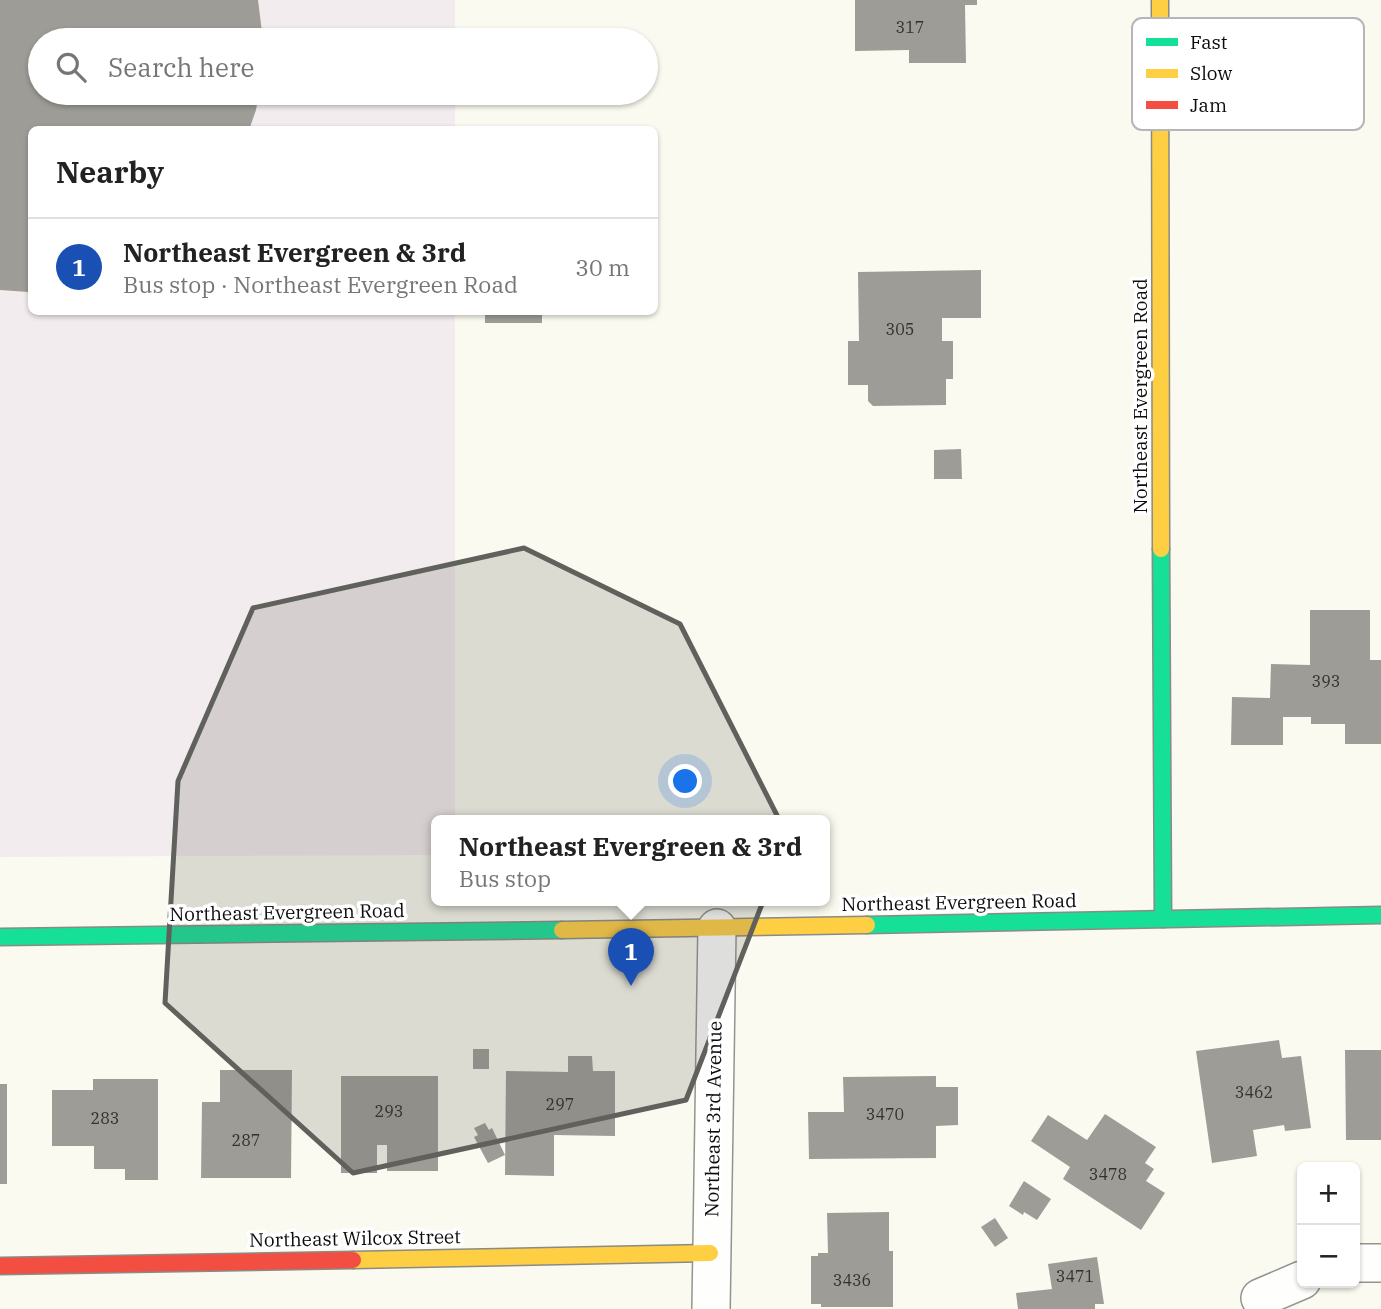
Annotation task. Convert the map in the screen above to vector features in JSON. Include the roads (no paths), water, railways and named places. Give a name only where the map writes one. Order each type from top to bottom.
[{"type":"street","name":"Northeast Evergreen Road","points":[[1160,0],[1160,18]]},
{"type":"street","name":"Northeast Evergreen Road","points":[[1160,130],[1163,919]]},
{"type":"street","name":"Northeast Evergreen Road","points":[[0,937],[717,928],[1381,915]]},
{"type":"street","name":"Northeast 3rd Avenue","points":[[711,1309],[717,928]]},
{"type":"street","name":"Northeast Wilcox Street","points":[[0,1266],[710,1253]]},
{"type":"street","points":[[1360,1264],[1381,1264]]},
{"type":"street","points":[[1260,1298],[1297,1282]]},
{"type":"place","name":"Northeast Evergreen & 3rd","points":[[631,986]]}]
